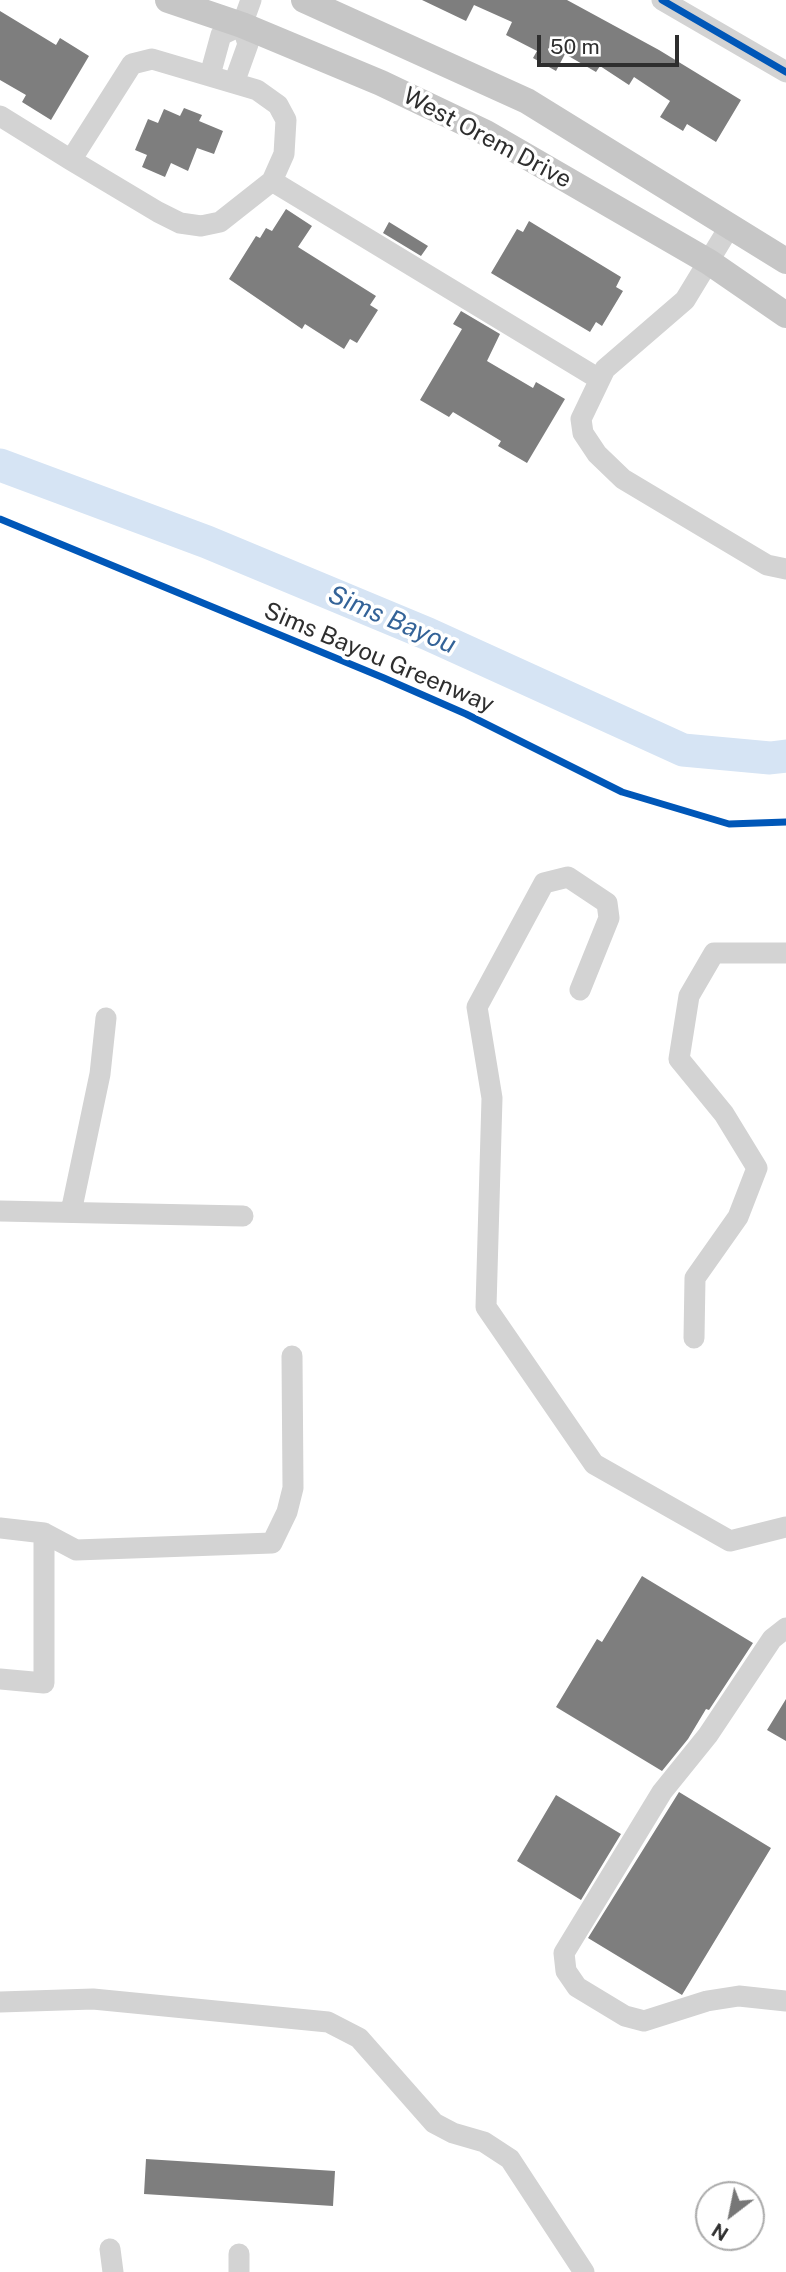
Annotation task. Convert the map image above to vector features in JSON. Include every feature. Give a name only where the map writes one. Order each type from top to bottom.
[{"type":"main road","name":"West Orem Drive","points":[[169,0],[242,25],[381,83],[486,133],[709,262],[786,315]]},
{"type":"main road","name":"West Orem Drive","points":[[304,0],[527,101],[786,261]]},
{"type":"street","points":[[234,83],[248,44],[242,25],[251,0]]},
{"type":"street","points":[[662,0],[786,72]]},
{"type":"street","points":[[210,75],[221,35],[242,25]]},
{"type":"street","points":[[0,116],[71,160],[158,212],[180,223],[201,226],[220,222],[272,181],[284,154],[286,120],[278,104],[257,90],[152,59],[132,64],[71,160]]},
{"type":"street","points":[[272,181],[599,379]]},
{"type":"street","points":[[730,226],[685,300],[604,369],[581,419],[583,433],[597,454],[634,486],[767,565],[786,569]]},
{"type":"street","points":[[580,990],[609,918],[607,904],[568,877],[544,883],[477,1007],[492,1098],[486,1307],[594,1464],[730,1541],[786,1527]]},
{"type":"street","points":[[694,1338],[695,1278],[738,1217],[757,1168],[724,1114],[679,1059],[689,996],[714,953],[786,953]]},
{"type":"street","points":[[71,1212],[100,1074],[106,1018]]},
{"type":"street","points":[[0,1211],[243,1216]]},
{"type":"street","points":[[0,1528],[44,1533],[76,1550],[272,1543],[287,1512],[293,1488],[292,1356]]},
{"type":"street","points":[[0,1679],[44,1684],[44,1533]]},
{"type":"street","points":[[786,1628],[772,1639],[708,1735],[662,1792],[564,1954],[566,1971],[577,1987],[614,2010],[644,2021],[707,2001],[739,1996],[786,2001]]},
{"type":"street","points":[[0,2002],[93,1999],[328,2022],[359,2038],[434,2123],[453,2133],[484,2142],[510,2159],[584,2272]]},
{"type":"street","points":[[110,2249],[113,2272]]},
{"type":"building","points":[[422,0],[567,0],[659,50],[741,100],[716,142],[687,124],[683,131],[660,117],[670,101],[634,77],[629,85],[600,66],[596,72],[565,54],[556,71],[533,58],[537,51],[506,35],[512,22],[474,5],[466,21]]},
{"type":"building","points":[[0,11],[56,45],[60,38],[89,56],[51,120],[22,102],[26,95],[0,80]]},
{"type":"building","points":[[184,108],[202,115],[199,121],[223,131],[214,154],[197,148],[188,171],[171,163],[165,177],[142,167],[147,155],[135,150],[148,119],[158,123],[164,109],[180,116]]},
{"type":"building","points":[[286,209],[312,226],[298,247],[376,296],[370,305],[378,310],[357,343],[350,339],[344,349],[305,324],[302,329],[229,279],[256,236],[260,238],[266,228],[272,231]]},
{"type":"building","points":[[529,221],[621,277],[616,287],[623,291],[602,326],[596,322],[590,332],[491,273],[517,229],[523,232]]},
{"type":"building","points":[[389,222],[428,246],[421,256],[383,233]]},
{"type":"building","points":[[461,311],[500,334],[487,361],[533,388],[536,382],[565,399],[527,463],[498,446],[501,441],[453,412],[449,417],[420,400],[462,329],[453,324]]},
{"type":"building","points":[[642,1576],[753,1643],[709,1710],[706,1709],[688,1739],[662,1771],[556,1707],[597,1639],[602,1642]]},
{"type":"building","points":[[786,1699],[786,1741],[767,1730]]},
{"type":"building","points":[[679,1792],[771,1848],[682,1995],[588,1938]]},
{"type":"building","points":[[556,1795],[621,1834],[581,1900],[517,1861]]},
{"type":"building","points":[[146,2159],[335,2171],[333,2206],[144,2194]]},
{"type":"waterway","name":"Sims Bayou","points":[[0,465],[207,542],[428,634],[683,750],[770,758],[786,756]]},
{"type":"cycle path","points":[[662,0],[786,72]]},
{"type":"cycle path","name":"Sims Bayou Greenway","points":[[0,519],[384,678],[466,714],[622,792],[729,824],[786,822]]}]
